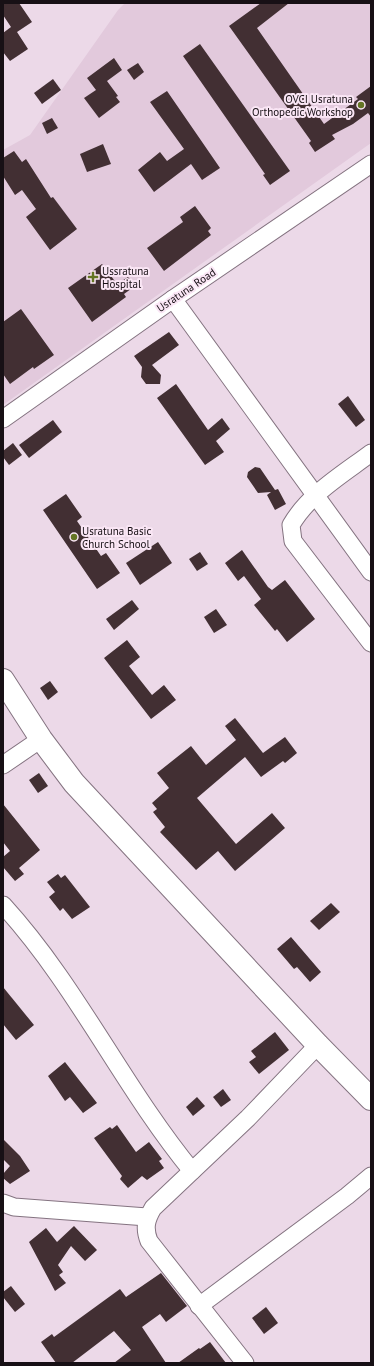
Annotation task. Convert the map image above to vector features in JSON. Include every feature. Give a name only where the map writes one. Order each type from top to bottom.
[{"type":"street","name":"Usratuna Road","points":[[3,419],[173,299],[371,164]]},
{"type":"street","points":[[173,299],[371,572]]},
{"type":"street","points":[[371,453],[315,496],[290,524],[293,541],[371,643]]},
{"type":"street","points":[[3,680],[41,739],[74,783],[318,1045],[371,1099]]},
{"type":"street","points":[[3,766],[41,739]]},
{"type":"street","points":[[3,905],[38,946],[77,1001],[156,1126],[192,1171]]},
{"type":"street","points":[[245,1363],[149,1241],[145,1229],[147,1217],[153,1208],[280,1086],[318,1045]]},
{"type":"street","points":[[199,1306],[347,1196],[371,1176]]},
{"type":"street","points":[[3,1202],[14,1207],[147,1217]]},
{"type":"shaded area","name":"Ussratuna Hospital","points":[[125,3],[371,3],[371,143],[3,405],[3,150],[30,135],[118,10]]},
{"type":"building","points":[[3,3],[19,3],[32,22],[17,32],[28,49],[10,61],[3,52],[3,33],[11,27],[3,15]]},
{"type":"building","points":[[261,3],[289,3],[257,28],[324,124],[358,99],[356,97],[371,86],[371,117],[368,113],[353,124],[332,135],[335,139],[315,152],[309,143],[311,141],[229,26]]},
{"type":"building","points":[[200,44],[290,171],[270,185],[263,175],[265,174],[183,56]]},
{"type":"building","points":[[114,58],[122,70],[107,81],[118,96],[116,97],[120,102],[99,118],[84,98],[96,90],[87,78]]},
{"type":"building","points":[[138,63],[144,72],[134,80],[127,70]]},
{"type":"building","points":[[53,79],[61,90],[42,104],[34,93]]},
{"type":"building","points":[[167,91],[220,168],[202,180],[191,164],[154,192],[138,170],[160,152],[167,161],[184,149],[150,102]]},
{"type":"building","points":[[52,118],[58,128],[47,134],[42,123]]},
{"type":"building","points":[[103,144],[111,164],[87,172],[80,154]]},
{"type":"building","points":[[14,151],[22,162],[26,159],[51,198],[53,197],[77,229],[50,250],[26,217],[36,209],[22,190],[15,195],[3,176],[3,158]]},
{"type":"building","points":[[195,206],[211,228],[208,231],[211,235],[164,271],[147,248],[183,222],[180,217]]},
{"type":"building","points":[[102,264],[117,284],[128,277],[135,286],[124,294],[126,297],[92,322],[68,288]]},
{"type":"building","points":[[21,309],[54,355],[34,369],[33,367],[10,384],[3,374],[3,322]]},
{"type":"building","points":[[169,332],[179,345],[152,365],[161,375],[160,384],[146,384],[141,377],[142,367],[134,356]]},
{"type":"building","points":[[176,384],[208,430],[222,418],[230,429],[216,441],[224,452],[205,465],[157,398]]},
{"type":"building","points":[[348,396],[365,420],[356,427],[338,404]]},
{"type":"building","points":[[53,420],[62,432],[29,458],[19,445]]},
{"type":"building","points":[[13,443],[22,455],[9,465],[3,457],[3,451]]},
{"type":"building","points":[[255,467],[260,468],[275,490],[278,489],[286,504],[275,510],[267,495],[271,492],[258,493],[247,477],[248,472]]},
{"type":"building","name":"Usratuna Basic Church School","points":[[66,494],[82,517],[77,521],[101,556],[106,553],[120,573],[97,589],[43,510]]},
{"type":"building","points":[[158,542],[172,563],[140,585],[126,563]]},
{"type":"building","points":[[242,550],[268,587],[272,590],[285,580],[315,619],[287,642],[277,629],[275,631],[254,605],[261,599],[244,576],[238,581],[225,563]]},
{"type":"building","points":[[200,552],[208,564],[197,571],[189,559]]},
{"type":"building","points":[[132,600],[139,609],[114,630],[106,619]]},
{"type":"building","points":[[216,609],[227,625],[214,633],[204,617]]},
{"type":"building","points":[[127,640],[140,657],[129,666],[152,695],[164,685],[176,700],[151,719],[104,658]]},
{"type":"building","points":[[50,681],[58,692],[48,700],[40,688]]},
{"type":"building","points":[[235,718],[263,753],[285,737],[297,753],[285,763],[283,761],[261,777],[245,757],[197,798],[236,844],[272,813],[285,828],[235,871],[218,851],[196,870],[160,832],[165,827],[153,812],[157,809],[152,803],[169,788],[157,773],[191,746],[206,765],[236,740],[225,726]]},
{"type":"building","points":[[39,773],[48,786],[38,793],[29,780]]},
{"type":"building","points":[[3,804],[40,850],[19,868],[24,874],[15,881],[3,867],[3,857],[10,851],[3,842]]},
{"type":"building","points":[[58,874],[61,878],[65,875],[90,907],[72,919],[63,908],[60,911],[49,897],[55,892],[47,882]]},
{"type":"building","points":[[331,903],[340,912],[319,930],[310,921]]},
{"type":"building","points":[[291,937],[321,972],[310,982],[297,967],[294,969],[277,949]]},
{"type":"building","points":[[3,987],[34,1025],[16,1040],[3,1024]]},
{"type":"building","points":[[275,1032],[289,1050],[259,1074],[249,1062],[256,1057],[251,1051]]},
{"type":"building","points":[[65,1062],[97,1103],[83,1113],[70,1097],[65,1101],[48,1076]]},
{"type":"building","points":[[223,1089],[231,1100],[221,1107],[213,1097]]},
{"type":"building","points":[[197,1097],[205,1106],[193,1116],[186,1107]]},
{"type":"building","points":[[117,1125],[136,1152],[149,1142],[162,1159],[159,1161],[164,1168],[147,1180],[142,1176],[128,1188],[120,1179],[122,1176],[94,1138],[110,1127],[112,1129]]},
{"type":"building","points":[[3,1139],[20,1156],[30,1171],[10,1184],[3,1178],[3,1174],[10,1166],[3,1159]]},
{"type":"building","points":[[74,1226],[97,1250],[85,1261],[71,1246],[58,1265],[63,1272],[59,1275],[66,1283],[55,1291],[29,1242],[46,1228],[57,1242]]},
{"type":"building","points":[[161,1273],[187,1306],[166,1322],[160,1314],[142,1327],[166,1363],[114,1363],[131,1350],[114,1331],[72,1363],[56,1363],[41,1342],[52,1334],[54,1337],[120,1289],[126,1297]]},
{"type":"building","points":[[11,1286],[25,1304],[15,1312],[3,1297],[3,1292]]},
{"type":"building","points":[[266,1307],[278,1323],[264,1334],[252,1318]]},
{"type":"building","points":[[210,1342],[226,1363],[178,1363],[199,1348],[200,1349]]},
{"type":"place","name":"OVCI Usratuna Orthopedic Workshop","points":[[361,105]]},
{"type":"place","name":"Ussratuna Hospital","points":[[93,277]]},
{"type":"place","name":"Usratuna Basic Church School","points":[[74,537]]}]
